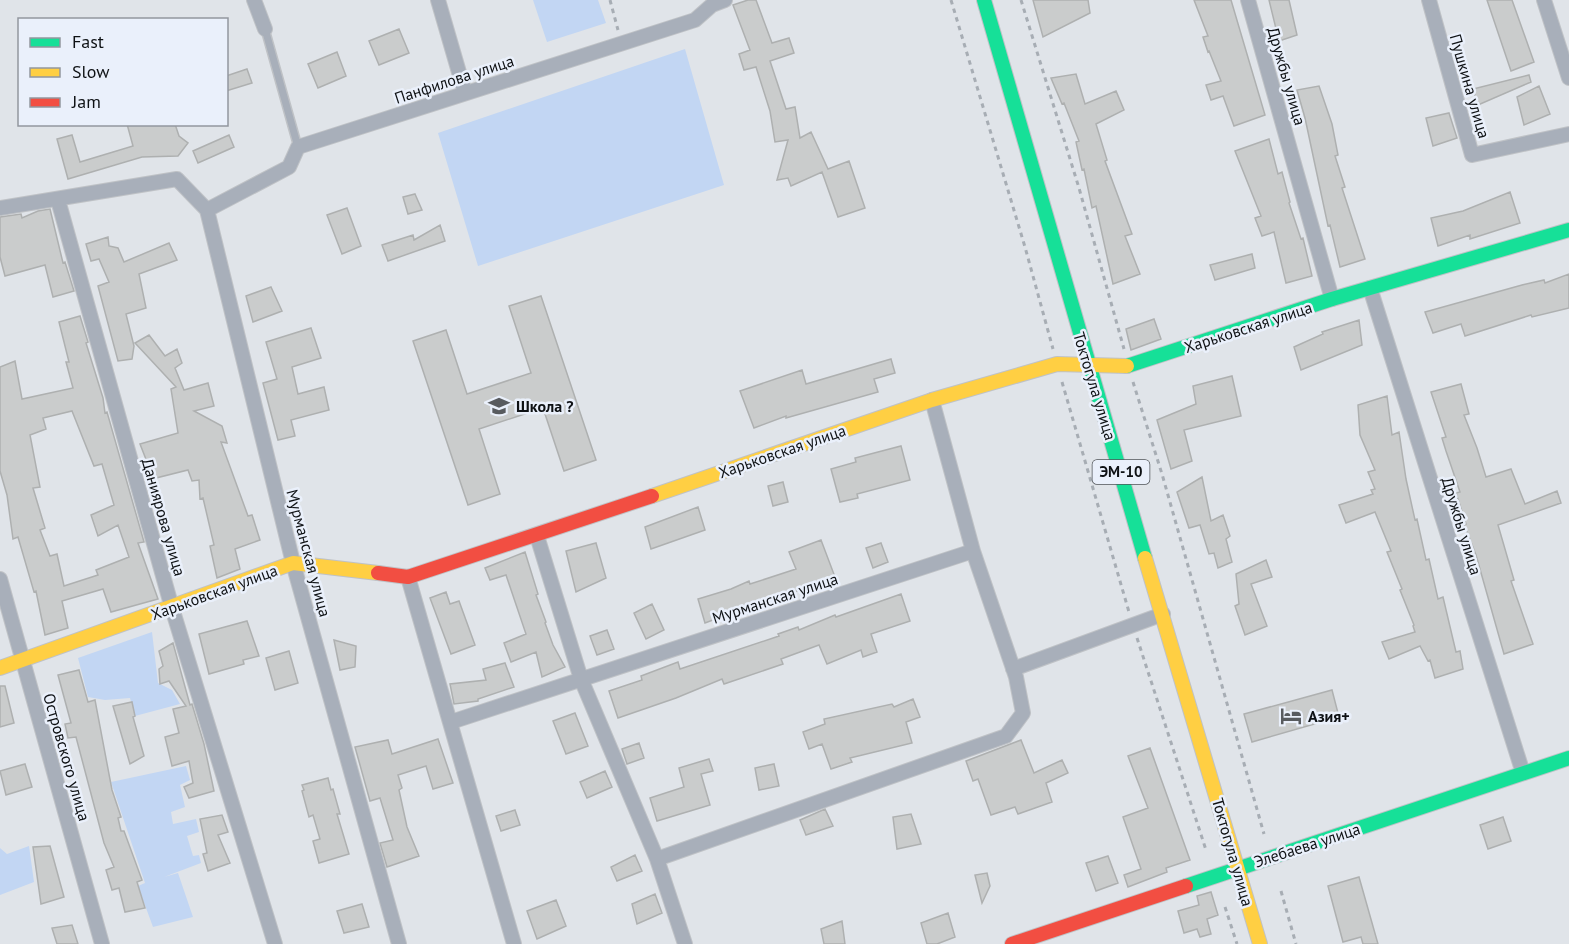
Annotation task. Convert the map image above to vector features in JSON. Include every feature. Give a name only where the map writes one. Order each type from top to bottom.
[{"type":"main road","name":"Токтогула улица","points":[[984,0],[1088,364],[1260,944]]},
{"type":"main road","name":"Харьковская улица","points":[[0,668],[293,563],[408,577],[537,536],[932,400],[1057,364],[1129,366],[1332,299],[1569,230]]},
{"type":"main road","name":"Элебаева улица","points":[[1012,944],[1569,758]]},
{"type":"street","points":[[254,0],[265,29]]},
{"type":"street","points":[[438,0],[465,93]]},
{"type":"street","name":"Панфилова улица","points":[[298,147],[695,20],[712,5],[725,0]]},
{"type":"street","name":"Дружбы улица","points":[[1248,0],[1332,299]]},
{"type":"street","name":"Пушкина улица","points":[[1429,0],[1473,155],[1569,134]]},
{"type":"street","points":[[1544,0],[1569,78]]},
{"type":"street","points":[[0,208],[177,179],[207,210],[289,167],[298,147]]},
{"type":"street","name":"Даниярова улица","points":[[58,200],[172,608],[275,944]]},
{"type":"street","name":"Мурманская улица","points":[[207,210],[293,563],[399,944]]},
{"type":"street","name":"Дружбы улица","points":[[1370,288],[1523,773]]},
{"type":"street","points":[[657,859],[1006,736],[1023,713],[1013,669],[973,551],[932,400]]},
{"type":"street","points":[[537,536],[581,680],[657,859],[685,944]]},
{"type":"street","name":"Мурманская улица","points":[[451,722],[973,551]]},
{"type":"street","points":[[408,577],[514,944]]},
{"type":"street","name":"Островского улица","points":[[0,579],[102,944]]},
{"type":"street","points":[[1013,669],[1163,614]]},
{"type":"lane","points":[[265,29],[298,147]]},
{"type":"path","points":[[610,0],[621,44]]},
{"type":"path","points":[[951,0],[1025,247],[1133,625],[1206,850]]},
{"type":"path","points":[[1021,0],[1162,474],[1264,834]]},
{"type":"path","points":[[1281,891],[1296,944]]},
{"type":"path","points":[[1225,907],[1237,944]]},
{"type":"shaded area","points":[[533,0],[598,0],[606,23],[547,42]]},
{"type":"shaded area","points":[[685,49],[724,185],[478,266],[438,133]]},
{"type":"shaded area","points":[[152,632],[158,683],[172,690],[180,704],[135,716],[130,698],[105,700],[88,697],[78,658]]},
{"type":"shaded area","points":[[186,766],[190,780],[180,785],[185,807],[171,812],[173,824],[196,819],[199,832],[187,836],[193,856],[199,855],[201,863],[164,877],[178,873],[193,917],[153,927],[138,886],[145,883],[111,782]]},
{"type":"shaded area","points":[[29,846],[34,882],[0,895],[0,848],[7,854]]},
{"type":"building","points":[[756,0],[772,43],[789,38],[794,53],[770,61],[786,109],[795,107],[800,138],[811,132],[828,169],[849,161],[865,208],[838,217],[822,172],[791,186],[788,178],[777,180],[788,140],[775,142],[770,111],[756,67],[744,70],[739,54],[750,50],[733,5]]},
{"type":"building","points":[[1033,0],[1088,0],[1090,13],[1043,37]]},
{"type":"building","points":[[1194,0],[1231,0],[1265,115],[1234,126],[1223,96],[1211,100],[1206,85],[1221,81],[1203,37],[1208,36]]},
{"type":"building","points":[[1269,0],[1289,0],[1297,35],[1279,41]]},
{"type":"building","points":[[1487,0],[1512,0],[1534,62],[1511,71]]},
{"type":"building","points":[[399,29],[409,53],[379,65],[369,41]]},
{"type":"building","points":[[337,52],[346,76],[318,88],[308,64]]},
{"type":"building","points":[[247,69],[252,83],[228,90],[228,75]]},
{"type":"building","points":[[1076,74],[1085,104],[1116,91],[1124,110],[1096,124],[1107,160],[1105,161],[1132,234],[1125,236],[1140,274],[1113,284],[1096,206],[1092,208],[1084,169],[1082,170],[1076,142],[1079,141],[1051,78]]},
{"type":"building","points":[[1529,75],[1531,82],[1478,105],[1473,89]]},
{"type":"building","points":[[1319,86],[1332,124],[1338,155],[1335,156],[1345,187],[1342,188],[1365,259],[1340,267],[1330,225],[1328,226],[1297,90]]},
{"type":"building","points":[[1539,86],[1550,114],[1524,125],[1517,97]]},
{"type":"building","points":[[1449,113],[1457,138],[1433,146],[1426,118]]},
{"type":"building","points":[[128,126],[176,126],[179,136],[188,143],[178,156],[142,157],[68,179],[57,139],[72,135],[80,162],[133,146]]},
{"type":"building","points":[[229,135],[234,147],[198,163],[193,151]]},
{"type":"building","points":[[1269,139],[1278,174],[1282,172],[1289,203],[1301,239],[1303,238],[1312,276],[1286,283],[1274,232],[1262,236],[1255,218],[1261,216],[1235,151]]},
{"type":"building","points":[[1510,192],[1520,223],[1470,239],[1470,235],[1438,246],[1431,218],[1463,211]]},
{"type":"building","points":[[415,194],[422,210],[408,214],[403,197]]},
{"type":"building","points":[[347,208],[361,246],[342,254],[327,215]]},
{"type":"building","points":[[50,209],[63,263],[65,262],[74,291],[53,297],[45,265],[5,276],[0,257],[0,217],[21,214],[22,218]]},
{"type":"building","points":[[440,225],[445,241],[388,261],[382,245],[413,235],[414,240]]},
{"type":"building","points":[[108,237],[109,246],[118,248],[124,262],[169,243],[177,260],[139,274],[146,308],[126,314],[134,346],[132,359],[118,361],[98,286],[109,282],[99,259],[91,261],[86,244]]},
{"type":"building","points":[[1252,254],[1255,268],[1215,280],[1210,265]]},
{"type":"building","points":[[1569,274],[1569,308],[1532,317],[1531,315],[1465,336],[1461,324],[1433,333],[1425,312],[1522,285],[1544,280],[1545,283]]},
{"type":"building","points":[[271,287],[282,311],[253,322],[246,296]]},
{"type":"building","points":[[541,296],[596,460],[564,471],[543,408],[479,429],[500,494],[468,505],[413,341],[446,330],[467,394],[531,373],[509,306]]},
{"type":"building","points":[[80,316],[103,398],[105,413],[107,412],[144,542],[138,543],[158,599],[111,612],[103,589],[62,601],[68,628],[45,635],[36,591],[34,592],[18,537],[13,539],[7,495],[0,471],[0,367],[15,361],[22,399],[73,388],[59,322]],"holes":[[[72,411],[94,466],[102,464],[114,505],[91,515],[98,536],[118,525],[129,557],[96,570],[98,575],[64,586],[57,554],[50,556],[40,530],[45,528],[33,488],[40,487],[30,435],[46,429],[43,418]]]},
{"type":"building","points":[[1154,319],[1161,339],[1131,350],[1126,329]]},
{"type":"building","points":[[1359,320],[1362,345],[1301,370],[1294,347],[1323,334],[1322,332]]},
{"type":"building","points":[[311,328],[321,358],[292,367],[298,394],[324,387],[329,410],[291,420],[295,436],[278,440],[263,383],[277,379],[266,342]]},
{"type":"building","points":[[149,335],[165,356],[177,349],[182,363],[175,368],[184,390],[208,383],[214,406],[194,411],[222,426],[227,443],[221,442],[248,516],[252,515],[260,540],[235,549],[240,569],[217,578],[210,546],[214,545],[203,498],[200,499],[199,480],[192,481],[188,470],[152,479],[140,444],[178,433],[171,389],[176,387],[135,343]]},
{"type":"building","points":[[891,359],[895,373],[874,379],[878,392],[786,418],[786,416],[754,428],[740,391],[802,370],[806,384]]},
{"type":"building","points":[[1232,376],[1241,416],[1184,430],[1192,461],[1171,469],[1157,420],[1196,404],[1193,386]]},
{"type":"building","points":[[1461,384],[1469,414],[1464,415],[1486,477],[1511,469],[1525,504],[1557,491],[1561,503],[1498,525],[1514,580],[1511,581],[1533,644],[1504,654],[1476,555],[1464,524],[1466,524],[1456,493],[1460,492],[1442,438],[1446,437],[1431,392]]},
{"type":"building","points":[[1387,396],[1392,435],[1399,432],[1406,479],[1426,560],[1429,559],[1438,599],[1443,597],[1456,652],[1460,651],[1463,669],[1435,678],[1430,660],[1428,661],[1420,646],[1389,659],[1382,642],[1415,632],[1400,590],[1402,589],[1387,552],[1391,551],[1375,512],[1346,523],[1339,505],[1373,494],[1371,490],[1375,489],[1368,472],[1375,470],[1360,435],[1358,405]]},
{"type":"building","points":[[901,446],[910,480],[857,494],[858,498],[840,502],[831,469],[856,462],[855,458]]},
{"type":"building","points":[[1202,477],[1211,521],[1223,515],[1230,536],[1226,539],[1232,562],[1218,568],[1214,553],[1209,554],[1200,525],[1189,528],[1177,492]]},
{"type":"building","points":[[783,482],[788,502],[773,506],[768,486]]},
{"type":"building","points":[[698,507],[705,530],[651,549],[645,527]]},
{"type":"building","points":[[821,540],[835,577],[705,623],[698,599],[749,581],[750,584],[796,569],[789,552]]},
{"type":"building","points":[[596,543],[606,578],[576,592],[566,551]]},
{"type":"building","points":[[881,543],[888,562],[873,568],[866,548]]},
{"type":"building","points":[[525,552],[545,623],[553,645],[565,667],[542,677],[536,652],[511,662],[504,643],[526,634],[506,575],[490,580],[485,568]]},
{"type":"building","points":[[1266,560],[1272,577],[1251,584],[1267,626],[1245,635],[1235,606],[1239,604],[1236,574]]},
{"type":"building","points":[[446,592],[450,604],[459,601],[475,645],[451,654],[430,598]]},
{"type":"building","points":[[901,594],[910,621],[871,634],[877,652],[863,657],[861,650],[827,664],[819,645],[781,659],[783,664],[724,684],[722,679],[618,718],[609,691],[642,680],[641,676],[678,662],[680,669],[779,636],[778,634],[798,627],[799,630],[835,615],[836,617]]},
{"type":"building","points":[[652,604],[664,630],[646,639],[634,613]]},
{"type":"building","points":[[247,621],[259,656],[243,660],[244,664],[209,674],[199,634]]},
{"type":"building","points":[[607,630],[614,649],[597,655],[590,636]]},
{"type":"building","points":[[334,640],[356,646],[355,667],[340,670]]},
{"type":"building","points":[[173,643],[190,705],[192,704],[204,744],[214,791],[189,798],[184,787],[193,783],[189,761],[172,766],[165,737],[179,733],[173,709],[186,706],[169,681],[160,684],[159,669],[163,666],[159,651]]},
{"type":"building","points":[[289,651],[298,683],[275,690],[266,658]]},
{"type":"building","points":[[505,663],[514,687],[478,699],[478,701],[454,704],[450,684],[486,680],[483,669]]},
{"type":"building","points":[[79,670],[88,702],[95,700],[112,790],[121,817],[118,818],[121,831],[124,831],[142,880],[137,882],[145,908],[125,912],[119,888],[112,890],[106,870],[114,867],[104,843],[76,737],[68,738],[65,724],[71,723],[58,675]]},
{"type":"building","points":[[0,686],[5,686],[14,723],[0,727]]},
{"type":"building","name":"Aзия+","points":[[1332,690],[1339,717],[1252,742],[1244,714]]},
{"type":"building","points":[[913,699],[920,717],[906,722],[912,743],[850,758],[852,762],[831,769],[822,744],[809,749],[803,732],[825,724],[824,719],[892,704],[894,707]]},
{"type":"building","points":[[132,702],[135,716],[133,717],[144,756],[130,764],[113,706]]},
{"type":"building","points":[[575,713],[588,746],[566,754],[553,721]]},
{"type":"building","points":[[438,739],[453,783],[433,789],[426,766],[398,775],[407,827],[419,856],[387,867],[380,843],[393,840],[380,798],[370,801],[355,747],[388,740],[392,754]]},
{"type":"building","points":[[1021,740],[1034,773],[1062,760],[1068,773],[1046,783],[1052,802],[1018,814],[1015,807],[991,815],[978,779],[973,781],[966,761]]},
{"type":"building","points":[[639,743],[644,758],[627,764],[622,749]]},
{"type":"building","points":[[1150,748],[1190,860],[1166,868],[1167,872],[1128,887],[1124,875],[1141,869],[1123,817],[1148,808],[1128,756]]},
{"type":"building","points":[[709,759],[713,771],[701,774],[710,805],[657,821],[650,798],[684,787],[679,768]]},
{"type":"building","points":[[25,764],[32,787],[6,795],[0,771]]},
{"type":"building","points":[[774,764],[779,786],[759,790],[755,768]]},
{"type":"building","points":[[605,771],[612,787],[587,798],[580,782]]},
{"type":"building","points":[[328,778],[340,814],[337,814],[349,854],[319,863],[313,841],[320,839],[313,815],[309,817],[302,785]]},
{"type":"building","points":[[825,809],[833,826],[806,835],[800,820]]},
{"type":"building","points":[[515,810],[520,825],[501,831],[496,816]]},
{"type":"building","points":[[911,814],[921,844],[897,849],[893,817]]},
{"type":"building","points":[[222,815],[228,832],[218,835],[230,863],[208,871],[203,854],[207,853],[200,819]]},
{"type":"building","points":[[1503,817],[1511,841],[1488,849],[1480,825]]},
{"type":"building","points":[[50,846],[64,897],[41,904],[33,847]]},
{"type":"building","points":[[635,855],[642,871],[617,881],[611,867]]},
{"type":"building","points":[[1108,856],[1118,883],[1096,891],[1086,863]]},
{"type":"building","points":[[987,873],[990,886],[982,903],[975,875]]},
{"type":"building","points":[[1359,877],[1378,944],[1363,944],[1361,937],[1343,942],[1328,886]]},
{"type":"building","points":[[1211,892],[1218,915],[1207,919],[1211,934],[1200,937],[1197,929],[1184,933],[1178,911],[1199,905],[1197,896]]},
{"type":"building","points":[[655,894],[662,913],[637,924],[632,904]]},
{"type":"building","points":[[556,900],[566,926],[537,939],[527,911]]},
{"type":"building","points":[[362,904],[369,927],[344,933],[337,911]]},
{"type":"building","points":[[948,913],[955,937],[937,944],[927,944],[921,923]]},
{"type":"building","points":[[842,921],[845,944],[824,944],[821,929]]},
{"type":"building","points":[[72,925],[78,944],[57,944],[52,928]]},
{"type":"traffic: fast","points":[[984,0],[1145,558]]},
{"type":"traffic: fast","points":[[1127,366],[1332,299],[1569,230]]},
{"type":"traffic: fast","points":[[1186,886],[1569,758]]},
{"type":"traffic: slow","points":[[652,496],[932,400],[1057,364],[1127,366]]},
{"type":"traffic: slow","points":[[1145,558],[1260,944]]},
{"type":"traffic: slow","points":[[0,668],[293,563],[378,573]]},
{"type":"traffic: jam","points":[[378,573],[408,577],[652,496]]},
{"type":"traffic: jam","points":[[1012,944],[1186,886]]},
{"type":"place","name":"Школа ?","points":[[499,406]]},
{"type":"place","name":"Aзия+","points":[[1291,716]]}]
